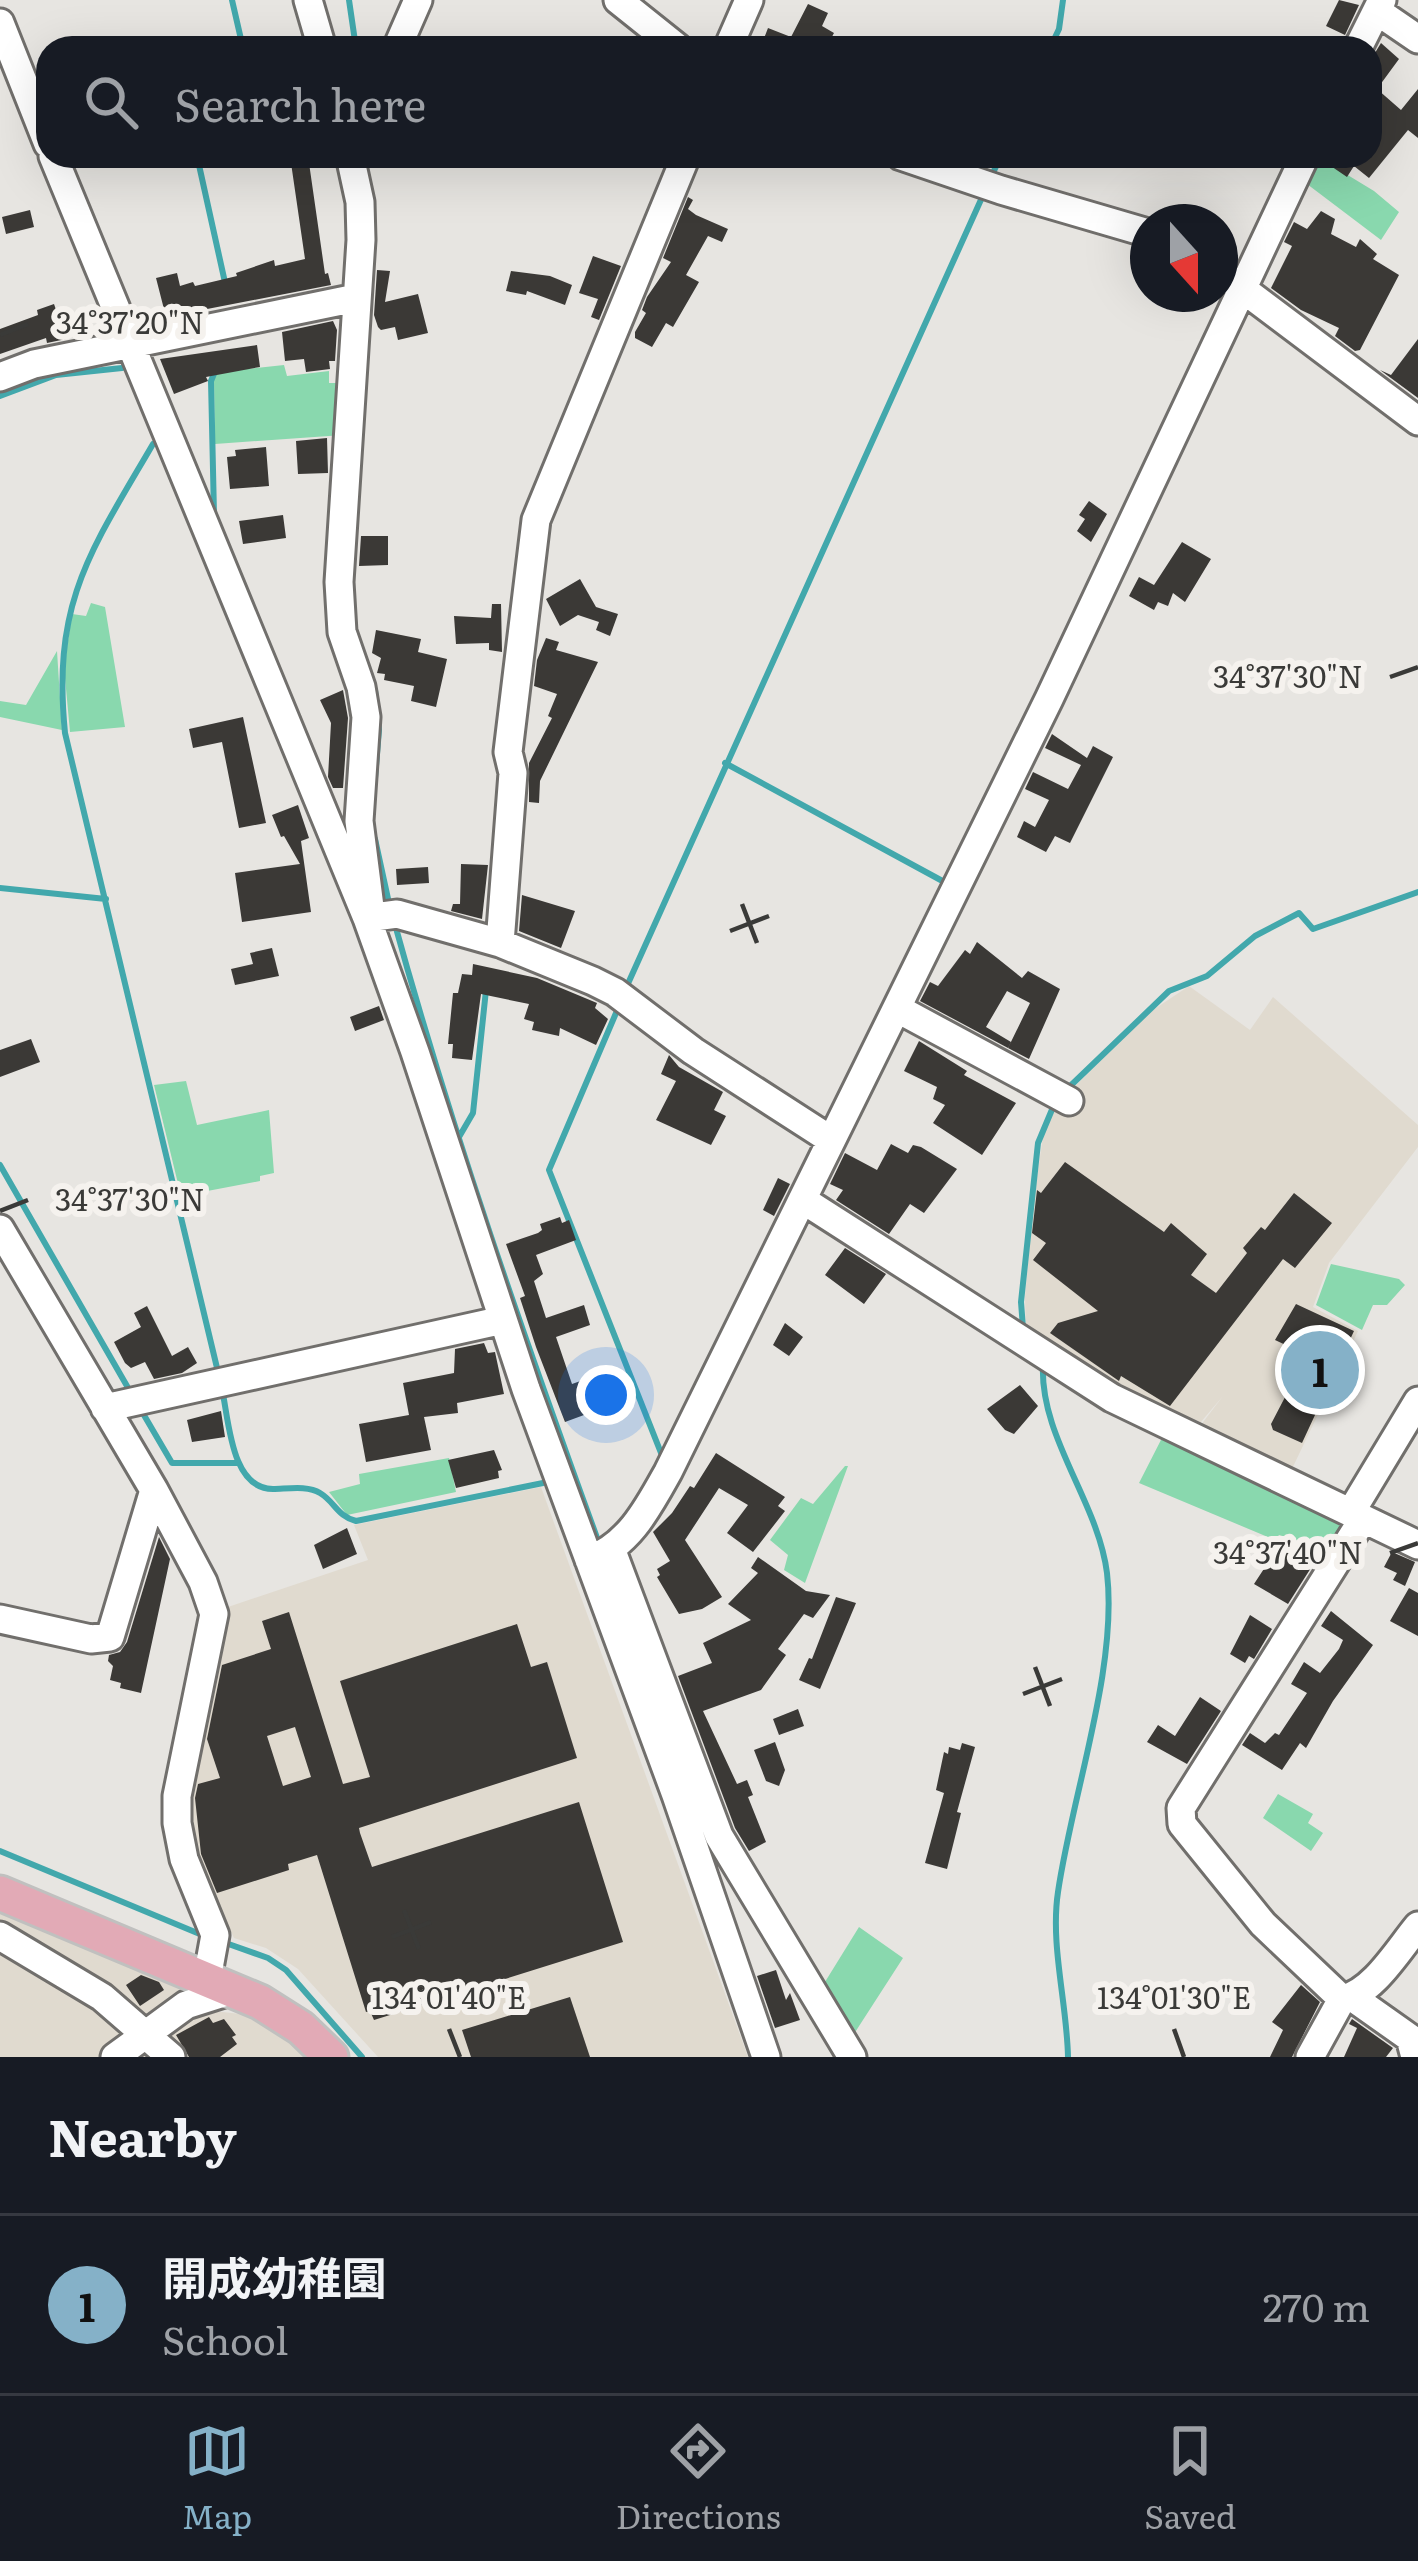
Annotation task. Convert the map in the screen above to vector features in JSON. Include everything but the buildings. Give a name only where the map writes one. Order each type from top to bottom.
[{"type":"main road","points":[[0,1894],[280,2013],[331,2057]]},
{"type":"street","points":[[308,0],[318,36]]},
{"type":"street","points":[[403,36],[418,0]]},
{"type":"street","points":[[618,0],[664,36]]},
{"type":"street","points":[[733,36],[749,0]]},
{"type":"street","points":[[1365,36],[1381,10],[1418,39]]},
{"type":"street","points":[[0,23],[36,114]]},
{"type":"street","points":[[58,168],[129,346],[383,915],[503,1320],[719,1836],[852,2057]]},
{"type":"street","points":[[353,168],[360,202],[339,582],[342,632],[364,703],[359,821],[372,899],[383,915],[500,944],[615,992],[693,1052],[831,1140]]},
{"type":"street","points":[[500,944],[512,794],[510,759],[536,520],[681,168]]},
{"type":"street","points":[[936,168],[1130,227]]},
{"type":"street","points":[[1238,266],[1298,168]]},
{"type":"street","points":[[1238,283],[1418,421]]},
{"type":"street","points":[[0,377],[34,364],[356,298]]},
{"type":"street","points":[[606,1557],[646,1510],[668,1472],[809,1203],[831,1140],[903,1012],[1049,699],[1216,312]]},
{"type":"street","points":[[903,1012],[1063,1098]]},
{"type":"street","points":[[809,1203],[1112,1397],[1418,1545]]},
{"type":"street","points":[[0,1229],[110,1406],[203,1582],[214,1614],[185,1753],[177,1823],[184,1858],[215,1940],[220,1984],[115,2057]]},
{"type":"street","points":[[110,1406],[503,1320]]},
{"type":"street","points":[[1415,2057],[1410,2038],[1347,1998],[1263,1924],[1180,1816],[1357,1516],[1418,1401]]},
{"type":"street","points":[[0,1619],[92,1639],[110,1637],[154,1490]]},
{"type":"street","points":[[606,1557],[676,1795],[766,2057]]},
{"type":"street","points":[[1310,2057],[1347,1998],[1367,1985],[1418,1926]]},
{"type":"street","points":[[0,1936],[102,1997],[171,2057]]},
{"type":"shaded area","points":[[1189,986],[1250,1030],[1273,997],[1418,1125],[1418,1147],[1329,1263],[1313,1307],[1358,1331],[1289,1475],[1197,1430],[1223,1396],[1195,1429],[1148,1410],[1026,1328],[1034,1197],[1044,1130],[1055,1106],[1150,1012]]},
{"type":"shaded area","points":[[541,1487],[748,2057],[378,2057],[298,1969],[266,1948],[234,1938],[203,1873],[189,1815],[189,1794],[228,1607],[368,1560],[354,1525]]},
{"type":"shaded area","points":[[0,1904],[192,1980],[205,2010],[266,2017],[321,2057],[0,2057]]},
{"type":"green space","points":[[1314,168],[1336,168],[1399,212],[1381,240],[1307,184]]},
{"type":"green space","points":[[284,365],[287,376],[329,371],[329,383],[347,383],[343,435],[215,444],[217,372]]},
{"type":"green space","points":[[91,603],[105,607],[125,727],[70,732],[64,667],[72,614],[86,616]]},
{"type":"green space","points":[[57,651],[62,730],[0,717],[0,701],[26,705]]},
{"type":"green space","points":[[186,1081],[197,1125],[269,1110],[274,1173],[260,1176],[260,1181],[181,1196],[154,1085]]},
{"type":"green space","points":[[1331,1264],[1399,1279],[1405,1285],[1387,1305],[1373,1305],[1362,1330],[1316,1305]]},
{"type":"green space","points":[[1163,1436],[1351,1520],[1333,1551],[1279,1535],[1275,1540],[1139,1483]]},
{"type":"green space","points":[[449,1458],[456,1492],[347,1515],[329,1492],[360,1484],[359,1474]]},
{"type":"green space","points":[[845,1466],[805,1583],[784,1570],[788,1555],[770,1540],[801,1498],[813,1504]]},
{"type":"green space","points":[[1278,1794],[1313,1814],[1308,1823],[1323,1833],[1311,1851],[1263,1818]]},
{"type":"green space","points":[[859,1927],[903,1958],[852,2037],[820,1990]]},
{"type":"waterway","points":[[232,0],[240,36]]},
{"type":"waterway","points":[[349,0],[354,36]]},
{"type":"waterway","points":[[1056,36],[1063,0]]},
{"type":"waterway","points":[[200,168],[226,287]]},
{"type":"waterway","points":[[991,177],[995,168]]},
{"type":"waterway","points":[[626,988],[984,193]]},
{"type":"waterway","points":[[0,396],[56,375],[122,368]]},
{"type":"waterway","points":[[214,514],[211,381],[216,369]]},
{"type":"waterway","points":[[153,444],[80,580],[64,648],[65,733],[218,1372]]},
{"type":"waterway","points":[[375,690],[379,730],[375,778]]},
{"type":"waterway","points":[[725,763],[948,884]]},
{"type":"waterway","points":[[375,839],[390,908]]},
{"type":"waterway","points":[[0,888],[106,899]]},
{"type":"waterway","points":[[1065,1091],[1169,991],[1207,976],[1255,936],[1299,913],[1313,929],[1418,892]]},
{"type":"waterway","points":[[394,921],[491,1235],[600,1546]]},
{"type":"waterway","points":[[459,1137],[473,1113],[486,990]]},
{"type":"waterway","points":[[619,1006],[549,1170],[663,1458]]},
{"type":"waterway","points":[[1023,1328],[1021,1302],[1038,1143],[1056,1100]]},
{"type":"waterway","points":[[0,1165],[131,1393]]},
{"type":"waterway","points":[[1043,1363],[1050,1417],[1102,1546],[1109,1610],[1100,1690],[1056,1912],[1068,2057]]},
{"type":"waterway","points":[[222,1389],[234,1451],[248,1478],[273,1489],[315,1491],[356,1521],[543,1483]]},
{"type":"waterway","points":[[141,1410],[172,1463],[239,1463]]},
{"type":"waterway","points":[[0,1851],[207,1937]]},
{"type":"waterway","points":[[220,1941],[268,1958],[286,1970],[362,2057]]},
{"type":"place","name":"開成幼稚園","points":[[1320,1370]]}]
